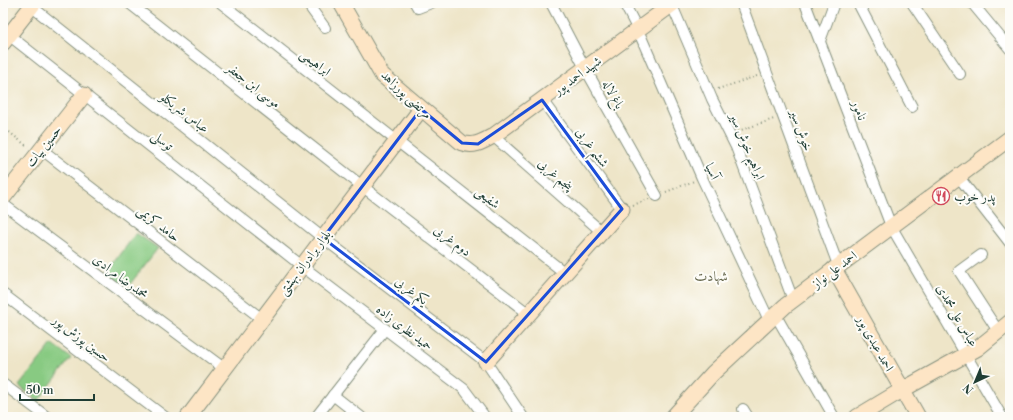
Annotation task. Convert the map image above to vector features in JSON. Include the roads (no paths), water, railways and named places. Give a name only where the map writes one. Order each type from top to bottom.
[{"type":"street","name":"موسی ابن جعفر","points":[[129,3],[362,186]]},
{"type":"street","name":"ابراهیمی","points":[[221,3],[396,141]]},
{"type":"street","points":[[307,3],[325,28]]},
{"type":"street","name":"مرتضی پورزاهد","points":[[341,3],[382,74],[462,143],[468,145],[478,144]]},
{"type":"street","points":[[417,6],[431,3]]},
{"type":"street","name":"باغ لاله","points":[[551,3],[585,68],[657,196]]},
{"type":"street","name":"آسیا","points":[[624,3],[638,30],[702,178],[772,317],[834,417]]},
{"type":"street","name":"خوش سیر","points":[[741,3],[783,116],[836,267]]},
{"type":"street","name":"نامور","points":[[805,3],[891,226]]},
{"type":"street","points":[[820,41],[834,3]]},
{"type":"street","points":[[860,3],[912,107]]},
{"type":"street","points":[[912,3],[960,74]]},
{"type":"street","points":[[972,3],[1010,49]]},
{"type":"street","name":"شهید احمد پور","points":[[478,144],[493,136],[672,4]]},
{"type":"street","name":"ابراهیم خوش سیر","points":[[672,4],[709,92],[736,147],[793,300]]},
{"type":"street","points":[[5,36],[33,5]]},
{"type":"street","name":"عباس شریکلو","points":[[33,5],[323,238]]},
{"type":"street","name":"توسلی","points":[[5,36],[84,95],[302,266]]},
{"type":"street","name":"حسین بیات","points":[[3,198],[84,95]]},
{"type":"street","name":"ششم غربی","points":[[542,100],[622,209]]},
{"type":"street","name":"بلوار برادران بهشتی","points":[[188,417],[421,109]]},
{"type":"street","name":"پنجم غربی","points":[[493,136],[602,232]]},
{"type":"street","name":"احمد علی نواز","points":[[673,417],[713,373],[772,317],[836,267],[1010,138]]},
{"type":"street","name":"شفیعی","points":[[396,141],[565,273]]},
{"type":"street","name":"حامد کریمی","points":[[39,151],[262,319]]},
{"type":"street","points":[[958,176],[1010,243]]},
{"type":"street","name":"دوم غربی","points":[[362,186],[528,314]]},
{"type":"street","name":"محمدرضا مرادی","points":[[3,204],[224,369]]},
{"type":"street","points":[[486,362],[622,209]]},
{"type":"street","name":"عباس علی محمدی","points":[[891,226],[1002,417]]},
{"type":"street","name":"یکم غربی","points":[[323,238],[486,362],[523,417]]},
{"type":"street","points":[[857,417],[978,348],[1004,327],[960,271],[981,255]]},
{"type":"street","name":"حمید نظری زاده","points":[[302,266],[464,389],[485,417]]},
{"type":"street","name":"احمد عبدی پور","points":[[836,267],[918,417]]},
{"type":"street","name":"حسین پوزش پور","points":[[3,294],[165,417]]},
{"type":"street","points":[[316,417],[385,329]]},
{"type":"street","points":[[3,384],[47,417]]},
{"type":"street","points":[[333,395],[361,417]]},
{"type":"place","name":"پدر خوب","points":[[941,196]]},
{"type":"district","name":"شهادت","points":[[711,276]]}]
